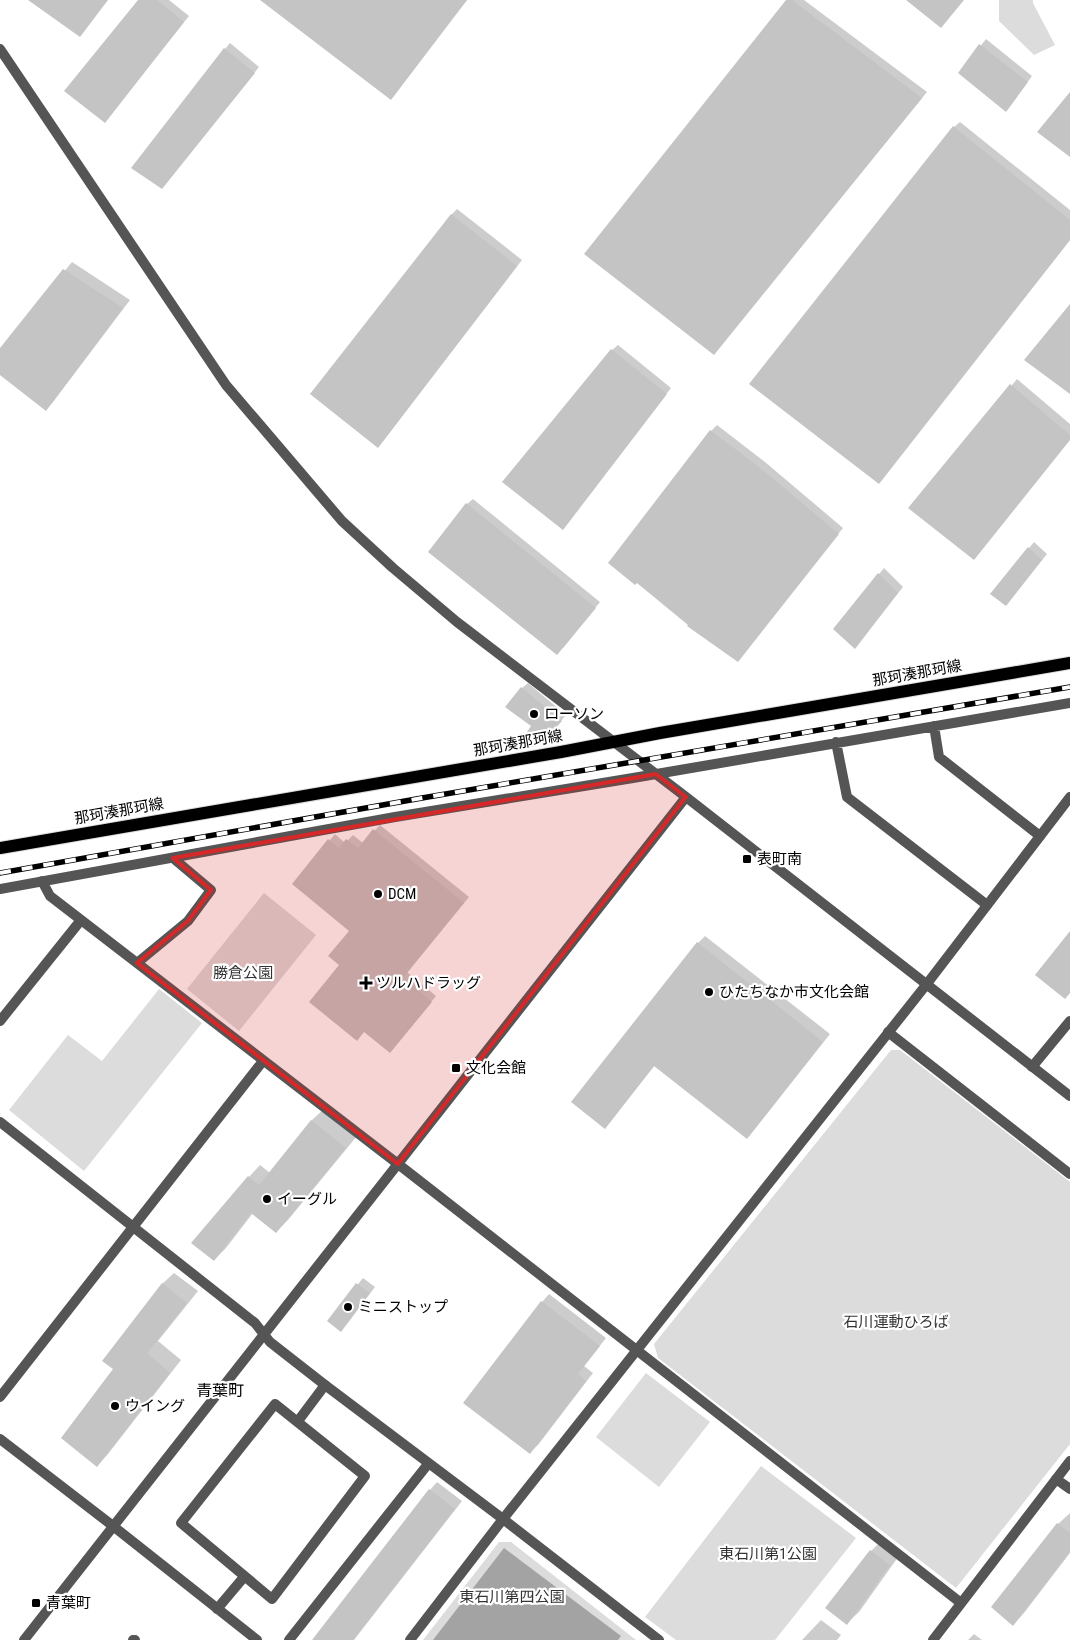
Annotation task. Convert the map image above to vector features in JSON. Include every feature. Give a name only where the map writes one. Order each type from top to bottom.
[{"type":"main road","name":"那珂湊那珂線","points":[[0,848],[1067,666]]},
{"type":"street","points":[[0,48],[226,385],[342,521],[393,568],[457,622],[686,797],[1070,1096]]},
{"type":"street","points":[[0,889],[395,818],[1070,703]]},
{"type":"street","points":[[934,726],[939,757],[1040,836]]},
{"type":"street","points":[[836,742],[847,797],[987,906]]},
{"type":"street","points":[[24,1640],[686,797]]},
{"type":"street","points":[[410,1640],[503,1519],[926,985],[1070,797]]},
{"type":"street","points":[[137,963],[188,921],[212,890],[173,858]]},
{"type":"street","points":[[42,881],[50,896],[398,1164],[961,1603]]},
{"type":"street","points":[[0,1021],[81,920]]},
{"type":"street","points":[[1032,1067],[1070,1021]]},
{"type":"street","points":[[888,1032],[1070,1174]]},
{"type":"street","points":[[0,1397],[263,1061]]},
{"type":"street","points":[[0,1122],[255,1323],[264,1335],[324,1384],[659,1640]]},
{"type":"street","points":[[298,1421],[324,1384]]},
{"type":"street","points":[[275,1404],[298,1421],[366,1476],[272,1599],[181,1523],[275,1404]]},
{"type":"street","points":[[0,1439],[256,1640]]},
{"type":"street","points":[[933,1640],[1070,1461]]},
{"type":"street","points":[[289,1640],[428,1464]]},
{"type":"street","points":[[1056,1479],[1070,1489]]},
{"type":"street","points":[[217,1609],[244,1577]]},
{"type":"highlighted area","points":[[656,774],[686,797],[398,1164],[137,963],[188,921],[211,890],[173,858]]},
{"type":"green space","points":[[999,0],[1033,0],[1055,45],[1034,55],[999,21]]},
{"type":"green space","name":"勝倉公園","points":[[264,893],[316,935],[239,1031],[187,989]]},
{"type":"green space","points":[[159,989],[202,1023],[84,1171],[9,1110],[68,1035],[102,1061]]},
{"type":"green space","name":"石川運動ひろば","points":[[891,1050],[900,1050],[1070,1182],[1070,1444],[956,1588],[658,1358],[654,1344]]},
{"type":"green space","points":[[646,1373],[710,1422],[659,1487],[596,1437]]},
{"type":"green space","name":"東石川第1公園","points":[[761,1466],[856,1538],[775,1640],[676,1640],[645,1617]]},
{"type":"green space","name":"東石川第四公園","points":[[499,1542],[511,1542],[636,1640],[423,1640]]},
{"type":"shaded area","name":"東石川第四公園","points":[[504,1548],[621,1636],[618,1640],[433,1640]]},
{"type":"building","points":[[28,0],[108,0],[80,37]]},
{"type":"building","points":[[138,0],[157,0],[184,22],[105,123],[64,91]]},
{"type":"building","points":[[260,0],[467,0],[391,100]]},
{"type":"building","points":[[786,0],[792,0],[922,98],[714,355],[584,254]]},
{"type":"building","points":[[906,0],[964,0],[941,28]]},
{"type":"building","points":[[979,44],[1028,82],[1006,112],[958,73]]},
{"type":"building","points":[[224,48],[255,73],[162,189],[131,168]]},
{"type":"building","points":[[1070,92],[1070,157],[1037,132]]},
{"type":"building","points":[[953,126],[1070,220],[1070,240],[879,484],[749,384]]},
{"type":"building","points":[[451,214],[517,266],[378,448],[310,394]]},
{"type":"building","points":[[63,269],[123,308],[46,411],[0,375],[0,348]]},
{"type":"building","points":[[1070,304],[1070,394],[1024,360]]},
{"type":"building","points":[[611,349],[667,394],[563,530],[502,482]]},
{"type":"building","points":[[1010,384],[1070,435],[1070,440],[974,560],[908,508]]},
{"type":"building","points":[[710,430],[759,467],[839,534],[738,662],[687,626],[637,583],[635,585],[608,563]]},
{"type":"building","points":[[466,503],[596,608],[557,655],[428,552]]},
{"type":"building","points":[[1028,547],[1042,560],[1006,606],[990,594]]},
{"type":"building","points":[[878,573],[898,593],[855,649],[833,629]]},
{"type":"building","name":"ローソン","points":[[521,687],[562,721],[549,735],[535,738],[527,732],[531,726],[505,707]]},
{"type":"building","name":"DCM","points":[[373,829],[464,903],[403,978],[432,1002],[390,1053],[364,1032],[357,1041],[309,1002],[339,965],[328,956],[349,931],[292,884],[328,839],[339,848],[346,839],[358,848]]},
{"type":"building","points":[[1070,931],[1070,993],[1065,999],[1035,975]]},
{"type":"building","name":"ひたちなか市文化会館","points":[[697,942],[823,1042],[747,1139],[654,1066],[605,1129],[571,1102]]},
{"type":"building","name":"イーグル","points":[[311,1120],[346,1148],[276,1233],[251,1213],[214,1261],[191,1243],[248,1176],[259,1185]]},
{"type":"building","name":"ウイング","points":[[162,1283],[187,1303],[147,1353],[170,1373],[97,1467],[61,1438],[113,1369],[102,1361]]},
{"type":"building","name":"ミニストップ","points":[[356,1283],[370,1293],[341,1332],[327,1321]]},
{"type":"building","points":[[541,1301],[600,1346],[578,1374],[586,1381],[530,1454],[463,1403]]},
{"type":"building","points":[[429,1489],[455,1509],[353,1640],[312,1640]]},
{"type":"building","points":[[1057,1523],[1070,1533],[1070,1551],[1013,1626],[991,1607]]},
{"type":"building","points":[[870,1550],[890,1565],[847,1625],[825,1608]]},
{"type":"railway","points":[[0,873],[422,798],[1070,687]]},
{"type":"place","name":"ローソン","points":[[534,714]]},
{"type":"place","name":"表町南","points":[[747,859]]},
{"type":"place","name":"DCM","points":[[378,894]]},
{"type":"place","name":"ツルハドラッグ","points":[[366,983]]},
{"type":"place","name":"ひたちなか市文化会館","points":[[709,992]]},
{"type":"place","name":"文化会館","points":[[456,1068]]},
{"type":"place","name":"イーグル","points":[[267,1199]]},
{"type":"place","name":"ミニストップ","points":[[348,1307]]},
{"type":"place","name":"ウイング","points":[[115,1406]]},
{"type":"place","name":"青葉町","points":[[36,1603]]},
{"type":"district","name":"青葉町","points":[[220,1390]]}]
